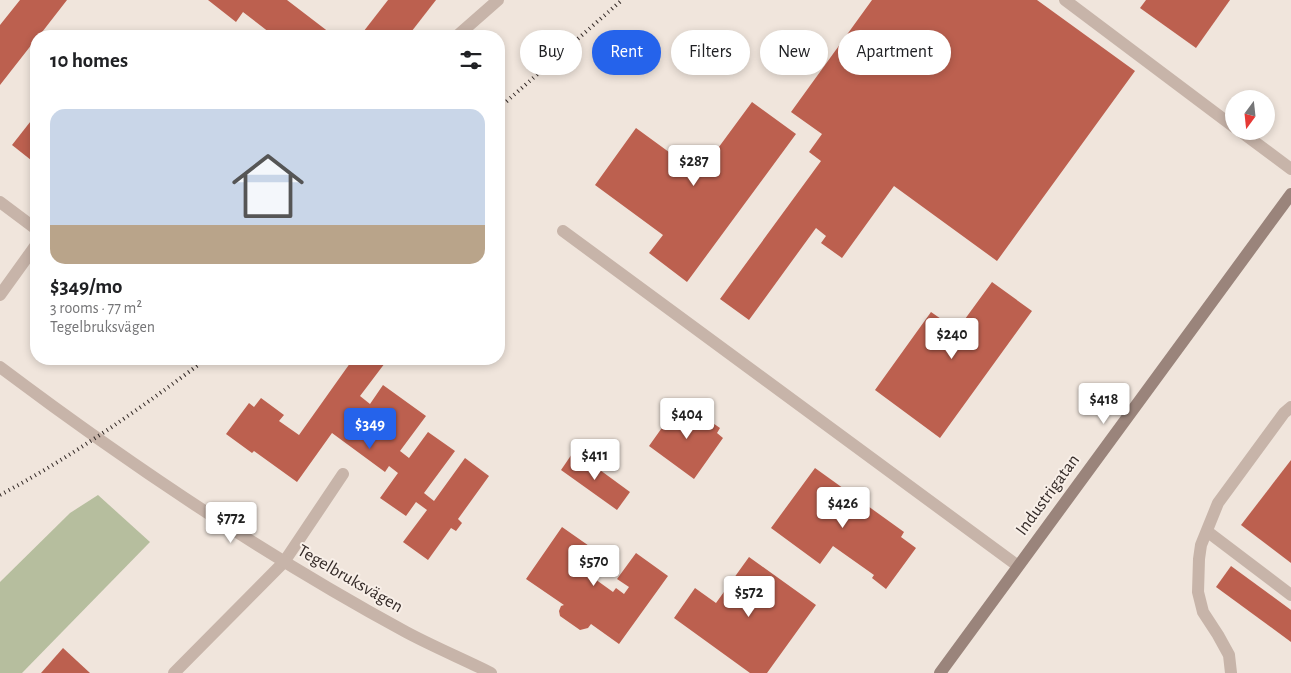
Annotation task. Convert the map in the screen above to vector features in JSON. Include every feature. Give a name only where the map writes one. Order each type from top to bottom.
[{"type":"street","points":[[464,30],[498,0]]},
{"type":"street","points":[[1065,0],[1225,120]]},
{"type":"street","points":[[1252,140],[1291,170]]},
{"type":"street","name":"Industrigatan","points":[[940,673],[1291,194]]},
{"type":"street","points":[[0,202],[30,224]]},
{"type":"street","points":[[563,231],[1018,566]]},
{"type":"street","points":[[0,295],[30,253]]},
{"type":"street","name":"Tegelbruksvägen","points":[[0,367],[95,438],[284,562],[407,632],[491,673]]},
{"type":"street","points":[[1231,673],[1229,655],[1203,612],[1198,592],[1201,545],[1208,532],[1218,503],[1284,413],[1291,407]]},
{"type":"street","points":[[174,673],[284,562],[343,474]]},
{"type":"street","points":[[1208,532],[1291,595]]},
{"type":"green space","points":[[98,495],[150,542],[22,673],[0,673],[0,582],[70,513]]},
{"type":"building","points":[[20,0],[67,0],[44,30],[30,30],[30,47],[0,85],[0,25]]},
{"type":"building","points":[[208,0],[287,0],[326,30],[266,30],[243,12],[236,22]]},
{"type":"building","points":[[388,0],[436,0],[413,30],[365,30]]},
{"type":"building","points":[[872,0],[1037,0],[1135,71],[997,261],[894,186],[842,258],[821,243],[826,236],[816,228],[749,320],[720,299],[821,161],[809,152],[822,134],[791,112],[818,75],[828,75],[828,61],[838,47],[838,75],[951,75],[951,30],[850,30]]},
{"type":"building","points":[[1146,0],[1230,0],[1196,48],[1140,8]]},
{"type":"building","points":[[752,102],[796,134],[687,282],[649,253],[663,235],[595,185],[636,128],[699,174]]},
{"type":"building","points":[[30,122],[30,159],[12,145]]},
{"type":"building","points":[[992,282],[1032,311],[940,438],[875,390],[931,312],[957,330]]},
{"type":"building","points":[[349,365],[383,365],[360,396],[370,404],[383,385],[426,416],[400,451],[409,458],[428,432],[455,451],[424,493],[434,501],[465,458],[489,476],[458,519],[462,523],[456,531],[451,528],[428,560],[403,542],[427,510],[416,502],[406,516],[380,498],[398,473],[389,466],[385,472],[332,433],[297,482],[254,451],[252,453],[226,434],[249,403],[254,407],[261,398],[284,415],[279,421],[299,435]]},
{"type":"building","points":[[681,401],[720,428],[717,433],[723,438],[694,479],[649,446]]},
{"type":"building","points":[[574,451],[630,492],[617,510],[561,470]]},
{"type":"building","points":[[1291,460],[1291,563],[1241,525]]},
{"type":"building","points":[[815,468],[904,532],[901,537],[916,548],[886,589],[872,578],[874,575],[833,546],[820,564],[771,528]]},
{"type":"building","points":[[562,527],[602,555],[588,574],[613,592],[616,588],[624,594],[629,587],[617,579],[636,553],[668,576],[619,644],[591,624],[588,628],[580,630],[560,616],[559,611],[561,606],[564,605],[526,579]]},
{"type":"building","points":[[749,557],[816,605],[767,673],[750,673],[674,618],[695,588],[716,603]]},
{"type":"building","points":[[1231,566],[1291,610],[1291,642],[1216,587]]},
{"type":"building","points":[[63,648],[90,673],[41,673]]},
{"type":"railway","points":[[505,103],[622,0]]},
{"type":"railway","points":[[0,495],[106,431],[198,365]]}]
